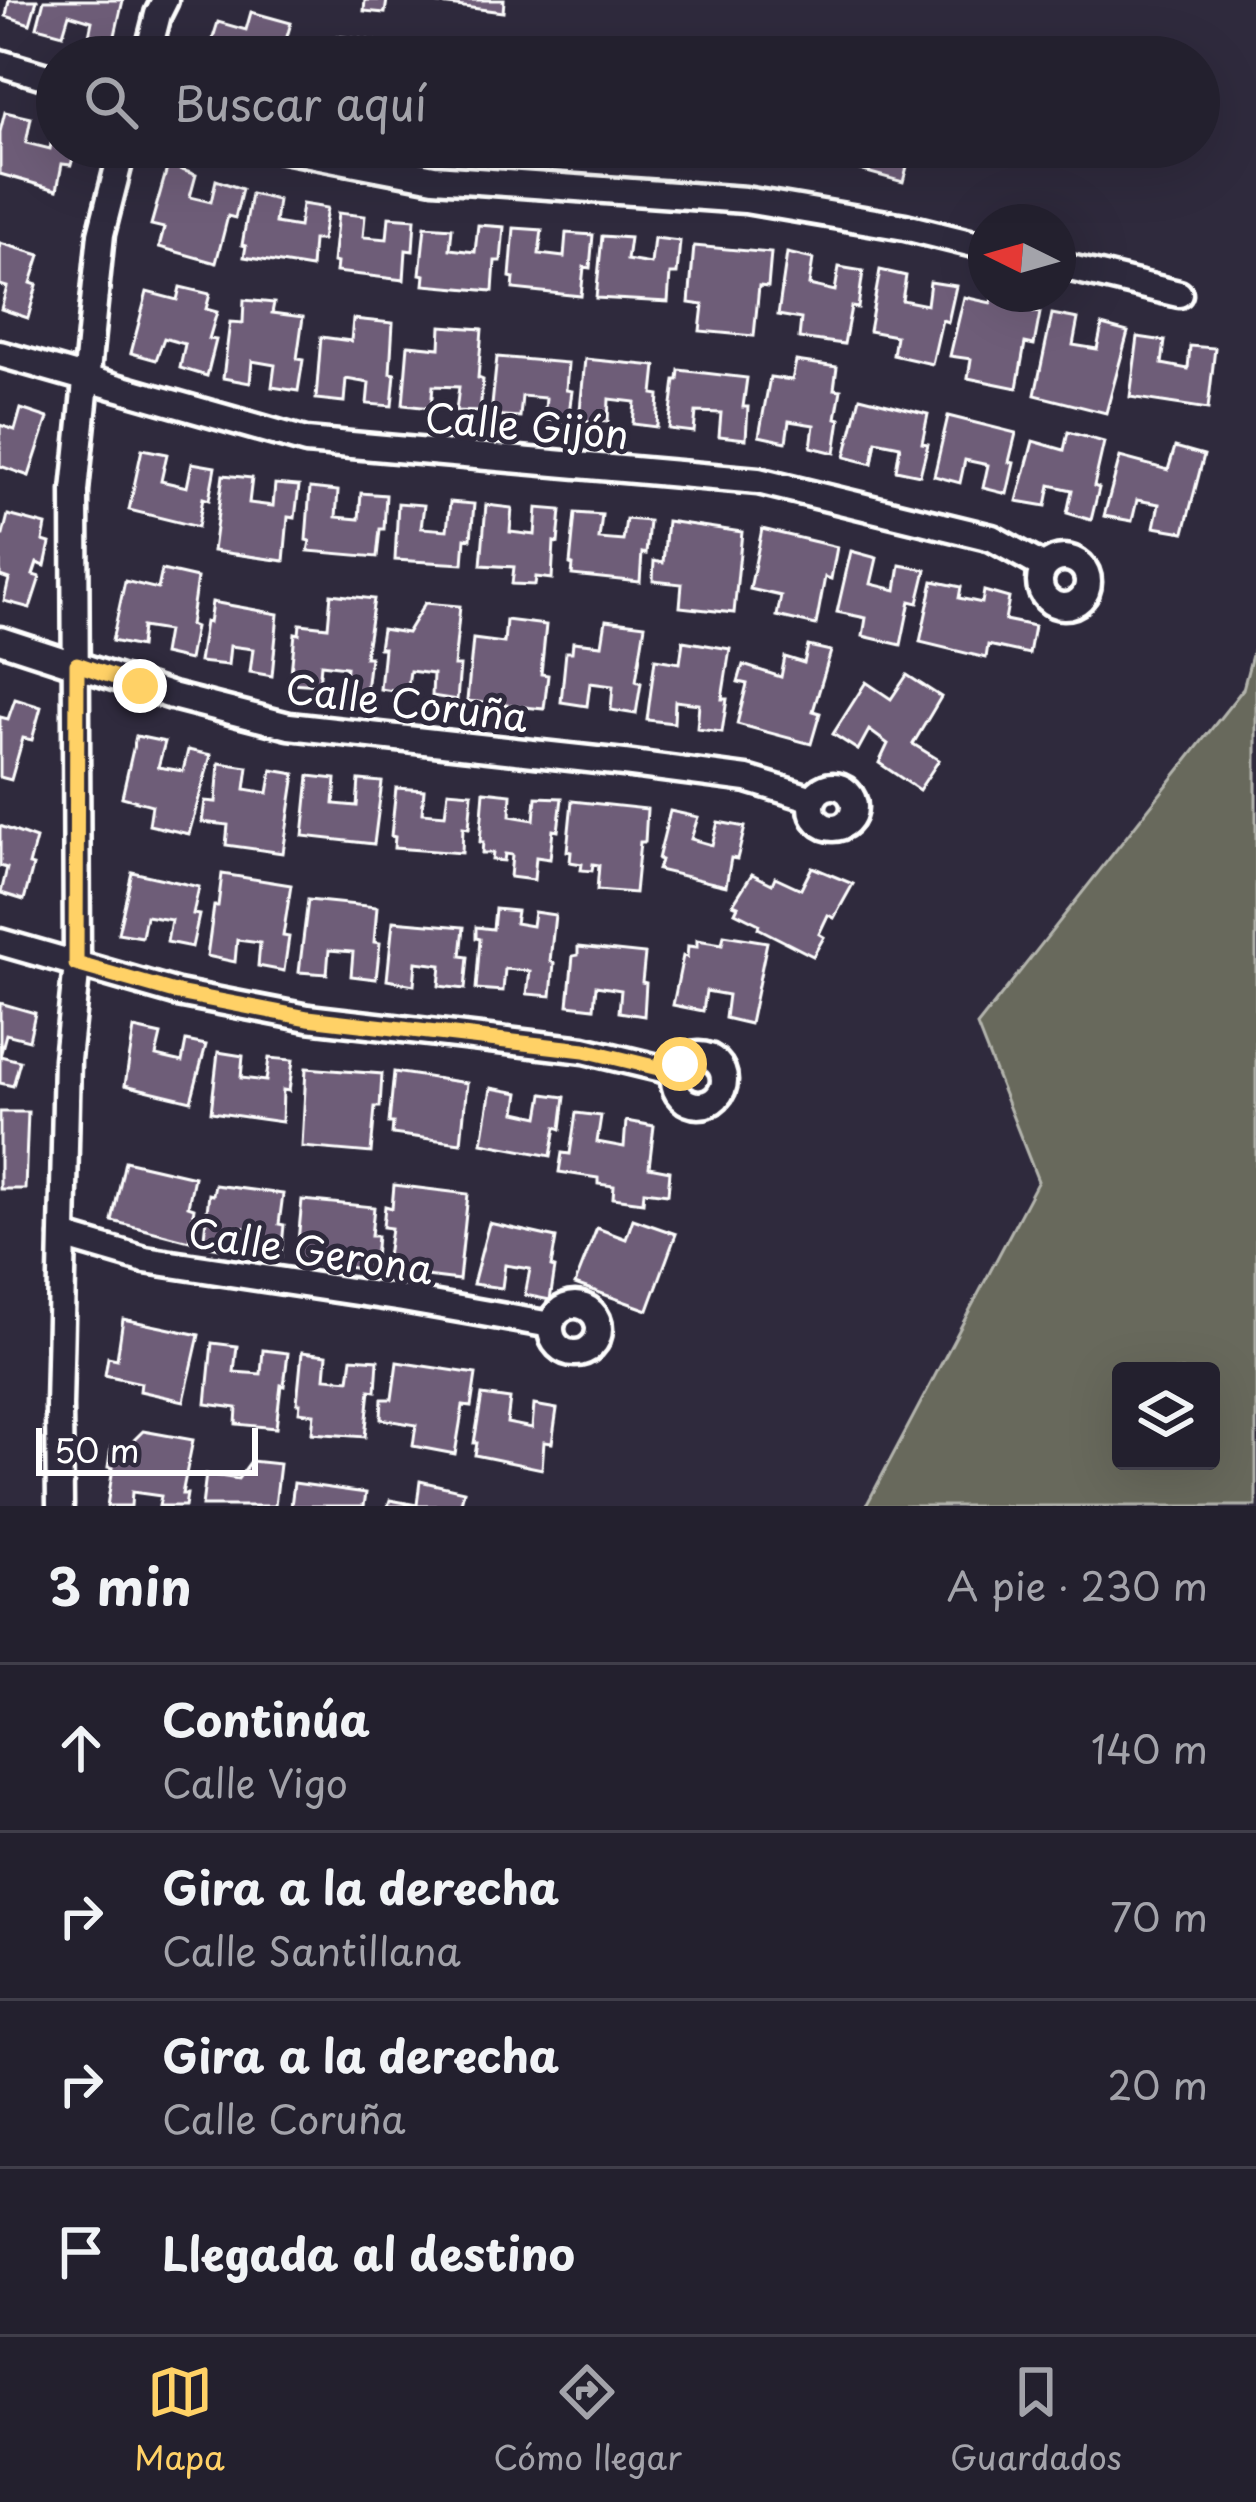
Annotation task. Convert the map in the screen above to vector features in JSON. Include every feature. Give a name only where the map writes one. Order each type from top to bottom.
[{"type":"street","points":[[152,36],[165,0]]},
{"type":"street","points":[[0,63],[36,74]]},
{"type":"street","points":[[60,1506],[67,1059],[76,964],[75,491],[101,234],[118,168]]},
{"type":"street","points":[[382,168],[434,178],[745,200],[968,243]]},
{"type":"street","points":[[1076,269],[1179,294]]},
{"type":"street","name":"Calle Gijón","points":[[0,354],[306,441],[758,481],[992,538],[1044,567]]},
{"type":"street","name":"Calle Coruña","points":[[0,640],[172,696],[289,726],[747,779],[813,799]]},
{"type":"street","points":[[0,941],[178,993],[308,1018],[584,1050],[675,1072]]},
{"type":"street","name":"Calle Gerona","points":[[63,1236],[145,1260],[551,1325]]},
{"type":"green space","points":[[1256,640],[1256,1506],[866,1506],[1038,1181],[977,1026],[1243,689]]},
{"type":"building","points":[[9,0],[37,0],[30,24],[6,16]]},
{"type":"building","points":[[44,0],[123,0],[115,36],[89,36],[92,21],[69,14],[63,34],[37,27]]},
{"type":"building","points":[[365,0],[387,0],[385,13],[364,11]]},
{"type":"building","points":[[504,0],[503,12],[432,3]]},
{"type":"building","points":[[251,12],[291,23],[287,36],[214,36],[218,22],[246,30]]},
{"type":"building","points":[[5,112],[31,118],[26,143],[36,146],[36,168],[61,168],[57,190],[0,174]]},
{"type":"building","points":[[167,168],[196,175],[190,197],[211,202],[216,180],[242,189],[235,218],[228,216],[216,263],[159,247],[164,228],[151,225]]},
{"type":"building","points":[[852,168],[907,168],[903,182]]},
{"type":"building","points":[[251,194],[278,200],[275,223],[299,227],[302,204],[327,208],[322,240],[313,240],[311,268],[244,257]]},
{"type":"building","points":[[338,213],[365,216],[363,237],[387,239],[389,217],[415,219],[413,251],[406,250],[404,280],[336,272]]},
{"type":"building","points":[[478,225],[504,227],[493,291],[424,285],[425,275],[420,274],[425,226],[452,228],[450,249],[475,252]]},
{"type":"building","points":[[514,228],[542,230],[539,254],[564,257],[566,233],[593,235],[581,296],[513,289]]},
{"type":"building","points":[[602,236],[630,238],[627,260],[651,264],[654,238],[680,241],[668,302],[596,298]]},
{"type":"building","points":[[0,243],[40,255],[31,283],[37,285],[28,318],[1,309],[7,287],[0,285]]},
{"type":"building","points":[[694,246],[771,253],[768,287],[759,286],[754,336],[700,331],[703,305],[689,303]]},
{"type":"building","points":[[787,253],[813,259],[809,285],[835,291],[839,267],[863,271],[858,308],[851,307],[844,344],[799,338],[801,319],[778,315]]},
{"type":"building","points":[[880,270],[906,276],[902,300],[927,305],[930,282],[956,286],[932,364],[893,355],[896,336],[869,331]]},
{"type":"building","points":[[180,287],[210,294],[206,309],[217,312],[209,339],[216,340],[207,376],[180,368],[185,344],[164,338],[156,360],[131,353],[147,292],[177,300]]},
{"type":"building","points":[[964,297],[968,298],[968,312],[1040,313],[1034,345],[1025,343],[1017,388],[968,378],[971,359],[950,356]]},
{"type":"building","points":[[244,300],[274,303],[272,313],[303,317],[298,391],[272,387],[275,365],[252,361],[250,383],[223,378],[230,322],[243,323]]},
{"type":"building","points":[[1052,314],[1078,319],[1073,345],[1097,349],[1102,325],[1128,332],[1106,413],[1035,395]]},
{"type":"building","points":[[353,319],[393,323],[392,406],[367,404],[369,383],[346,379],[344,402],[316,399],[321,337],[351,341]]},
{"type":"building","points":[[441,326],[482,329],[480,412],[456,411],[459,387],[433,386],[431,408],[403,405],[408,345],[440,348]]},
{"type":"building","points":[[1138,337],[1165,341],[1162,364],[1188,369],[1190,346],[1215,348],[1208,409],[1130,397]]},
{"type":"building","points":[[497,357],[568,363],[566,390],[572,391],[568,421],[544,420],[546,398],[522,396],[520,417],[491,415]]},
{"type":"building","points":[[585,359],[656,366],[657,427],[633,424],[635,402],[609,399],[608,422],[579,420]]},
{"type":"building","points":[[796,361],[837,367],[834,389],[841,390],[835,453],[811,447],[814,425],[789,421],[786,442],[759,436],[770,377],[792,380]]},
{"type":"building","points":[[679,370],[747,378],[746,439],[719,436],[721,413],[696,412],[694,432],[669,429]]},
{"type":"building","points":[[860,397],[928,414],[922,443],[928,444],[920,475],[896,470],[900,446],[876,441],[872,464],[845,457]]},
{"type":"building","points":[[21,409],[48,418],[29,476],[0,466],[0,425],[15,430]]},
{"type":"building","points":[[948,416],[1016,433],[1007,494],[983,488],[988,465],[965,460],[960,483],[934,476]]},
{"type":"building","points":[[1068,432],[1104,442],[1091,520],[1067,513],[1072,490],[1050,485],[1046,506],[1017,501],[1033,441],[1064,450]]},
{"type":"building","points":[[1175,447],[1204,455],[1184,532],[1154,527],[1159,504],[1137,500],[1132,521],[1104,516],[1120,457],[1168,470]]},
{"type":"building","points":[[142,449],[167,454],[161,481],[187,487],[192,463],[215,467],[198,527],[129,510]]},
{"type":"building","points":[[223,475],[252,478],[249,503],[273,506],[275,484],[299,486],[295,518],[288,517],[284,561],[213,551]]},
{"type":"building","points":[[310,488],[338,491],[336,517],[359,519],[361,493],[386,495],[377,557],[308,551]]},
{"type":"building","points":[[450,502],[474,504],[463,564],[395,560],[398,503],[424,505],[421,528],[447,530]]},
{"type":"building","points":[[486,505],[512,508],[510,532],[535,535],[537,508],[561,510],[552,579],[536,577],[535,585],[512,584],[514,567],[481,565]]},
{"type":"building","points":[[575,513],[602,515],[599,539],[623,541],[626,519],[649,521],[640,582],[572,575]]},
{"type":"building","points":[[8,515],[46,525],[43,541],[50,543],[45,566],[37,563],[33,575],[40,577],[30,608],[4,601],[9,579],[0,576],[0,535]]},
{"type":"building","points":[[667,521],[742,532],[734,613],[680,607],[682,584],[653,581],[654,561],[663,563]]},
{"type":"building","points":[[762,529],[837,547],[831,579],[825,577],[816,625],[777,616],[781,596],[750,589]]},
{"type":"building","points":[[851,551],[877,558],[871,584],[896,590],[900,565],[926,570],[918,603],[910,601],[901,645],[863,636],[866,618],[837,612]]},
{"type":"building","points":[[162,570],[197,578],[189,660],[163,654],[167,631],[142,627],[140,647],[112,641],[125,581],[158,589]]},
{"type":"building","points":[[933,581],[961,587],[959,598],[982,603],[984,591],[1009,598],[1005,620],[1034,626],[1029,654],[988,645],[986,658],[920,642]]},
{"type":"building","points":[[331,594],[374,599],[365,657],[370,657],[366,691],[344,691],[346,667],[321,664],[319,685],[290,683],[295,633],[299,634],[300,624],[328,627]]},
{"type":"building","points":[[212,602],[278,614],[272,676],[250,672],[253,649],[230,646],[228,665],[199,662]]},
{"type":"building","points":[[425,603],[460,606],[454,666],[460,666],[457,700],[432,696],[433,674],[410,671],[407,693],[380,689],[382,629],[407,633]]},
{"type":"building","points":[[506,620],[546,625],[541,674],[548,675],[544,709],[467,701],[473,639],[504,643]]},
{"type":"building","points":[[606,620],[645,625],[636,714],[611,710],[613,686],[590,683],[587,706],[561,702],[566,652],[572,652],[573,642],[602,645]]},
{"type":"building","points":[[683,641],[730,649],[722,732],[697,729],[699,704],[675,701],[674,723],[647,720],[655,659],[680,663]]},
{"type":"building","points":[[808,646],[831,651],[813,711],[820,713],[811,744],[737,724],[747,684],[738,682],[743,665],[781,677],[785,657],[804,663]]},
{"type":"building","points":[[907,675],[941,697],[913,744],[939,760],[919,790],[879,763],[888,744],[869,730],[858,750],[833,734],[866,682],[891,699]]},
{"type":"building","points":[[15,699],[41,707],[32,740],[23,738],[11,780],[0,777],[0,717],[8,719]]},
{"type":"building","points":[[136,736],[165,742],[158,767],[183,771],[188,750],[211,755],[189,834],[149,825],[152,805],[122,797]]},
{"type":"building","points":[[219,763],[248,767],[245,789],[268,793],[272,770],[295,774],[283,853],[226,845],[228,825],[202,822],[205,801],[216,802]]},
{"type":"building","points":[[309,776],[336,779],[334,804],[357,806],[359,780],[382,782],[374,844],[303,836]]},
{"type":"building","points":[[396,788],[424,790],[422,813],[445,815],[448,791],[472,793],[462,853],[394,848]]},
{"type":"building","points":[[484,791],[511,794],[510,816],[534,820],[536,797],[562,798],[550,859],[536,857],[534,880],[510,877],[512,855],[505,854],[504,861],[492,860],[493,853],[482,853]]},
{"type":"building","points":[[572,801],[647,809],[635,893],[597,890],[599,865],[593,864],[592,871],[581,870],[582,864],[570,862]]},
{"type":"building","points":[[670,811],[698,817],[691,839],[712,845],[718,822],[745,827],[737,859],[731,858],[726,886],[658,870]]},
{"type":"building","points":[[0,826],[36,839],[24,900],[1,893],[7,868],[0,866]]},
{"type":"building","points":[[812,867],[853,884],[834,918],[828,915],[819,934],[824,937],[813,956],[735,912],[738,906],[733,904],[752,874],[772,884],[775,877],[801,889]]},
{"type":"building","points":[[132,872],[199,887],[192,947],[167,942],[171,920],[146,916],[142,937],[118,933]]},
{"type":"building","points":[[222,874],[291,885],[283,936],[289,937],[284,971],[258,966],[260,943],[237,940],[235,962],[207,956]]},
{"type":"building","points":[[308,900],[377,907],[376,979],[351,976],[353,952],[329,950],[327,974],[299,972]]},
{"type":"building","points":[[495,909],[517,911],[515,923],[532,926],[534,912],[555,915],[551,996],[527,994],[530,971],[505,969],[503,991],[476,989],[480,939],[476,927],[493,929]]},
{"type":"building","points":[[393,921],[464,927],[465,989],[439,986],[441,965],[416,962],[414,985],[387,980]]},
{"type":"building","points":[[724,935],[767,942],[750,1024],[725,1018],[728,995],[706,991],[703,1011],[673,1005],[688,946],[697,947],[697,940],[722,944]]},
{"type":"building","points":[[578,947],[645,954],[644,1016],[619,1012],[621,990],[596,986],[594,1008],[568,1005]]},
{"type":"building","points":[[0,1003],[35,1013],[29,1040],[6,1034],[0,1056]]},
{"type":"building","points":[[134,1029],[161,1035],[156,1056],[182,1062],[186,1041],[206,1045],[191,1101],[125,1085]]},
{"type":"building","points":[[218,1052],[243,1056],[241,1078],[266,1081],[269,1058],[293,1060],[289,1091],[283,1090],[282,1122],[211,1112]]},
{"type":"building","points":[[0,1056],[20,1061],[13,1086],[0,1083]]},
{"type":"building","points":[[306,1068],[382,1074],[371,1153],[302,1147]]},
{"type":"building","points":[[394,1072],[467,1083],[461,1143],[392,1134]]},
{"type":"building","points":[[491,1088],[519,1093],[516,1112],[539,1117],[543,1094],[565,1097],[551,1156],[482,1143]]},
{"type":"building","points":[[0,1112],[28,1112],[25,1189],[0,1189]]},
{"type":"building","points":[[576,1113],[601,1116],[597,1142],[624,1147],[626,1121],[654,1126],[649,1167],[670,1171],[668,1194],[644,1191],[643,1202],[613,1198],[614,1186],[598,1184],[598,1178],[559,1172],[562,1153],[570,1154]]},
{"type":"building","points":[[125,1161],[194,1177],[188,1206],[194,1208],[189,1241],[112,1221]]},
{"type":"building","points":[[215,1185],[283,1194],[281,1257],[253,1253],[256,1230],[234,1226],[231,1250],[203,1245],[209,1194],[213,1195]]},
{"type":"building","points":[[394,1185],[468,1194],[459,1280],[385,1271],[391,1228],[383,1227],[385,1206],[392,1208]]},
{"type":"building","points":[[302,1200],[374,1207],[374,1270],[296,1262]]},
{"type":"building","points":[[633,1219],[676,1234],[648,1310],[575,1284],[597,1228],[626,1239]]},
{"type":"building","points":[[489,1223],[556,1238],[550,1300],[525,1295],[530,1269],[505,1265],[502,1288],[473,1284]]},
{"type":"building","points":[[123,1319],[199,1335],[184,1401],[140,1391],[141,1383],[105,1375],[108,1357],[117,1359]]},
{"type":"building","points":[[212,1343],[237,1346],[234,1372],[261,1374],[263,1350],[288,1353],[276,1428],[236,1424],[237,1408],[206,1404]]},
{"type":"building","points":[[302,1352],[327,1355],[325,1378],[349,1380],[352,1358],[378,1360],[365,1437],[312,1433],[314,1414],[299,1412],[297,1403]]},
{"type":"building","points":[[397,1362],[476,1374],[471,1407],[463,1406],[455,1454],[413,1446],[416,1425],[381,1419],[382,1399],[392,1399]]},
{"type":"building","points":[[482,1395],[510,1399],[507,1423],[532,1428],[534,1405],[557,1409],[552,1443],[544,1442],[542,1469],[475,1455]]},
{"type":"building","points":[[143,1431],[193,1440],[182,1494],[187,1494],[185,1506],[159,1506],[161,1496],[132,1492],[131,1506],[107,1506],[111,1447],[132,1455],[134,1440]]},
{"type":"building","points":[[251,1461],[280,1464],[275,1506],[202,1506],[206,1474],[238,1479]]},
{"type":"building","points":[[420,1481],[464,1491],[460,1506],[388,1506],[390,1500],[417,1505]]},
{"type":"building","points":[[294,1483],[366,1493],[364,1506],[291,1506]]},
{"type":"route","points":[[140,686],[77,664],[76,964],[178,993],[308,1018],[584,1050],[675,1072],[680,1064]]}]
